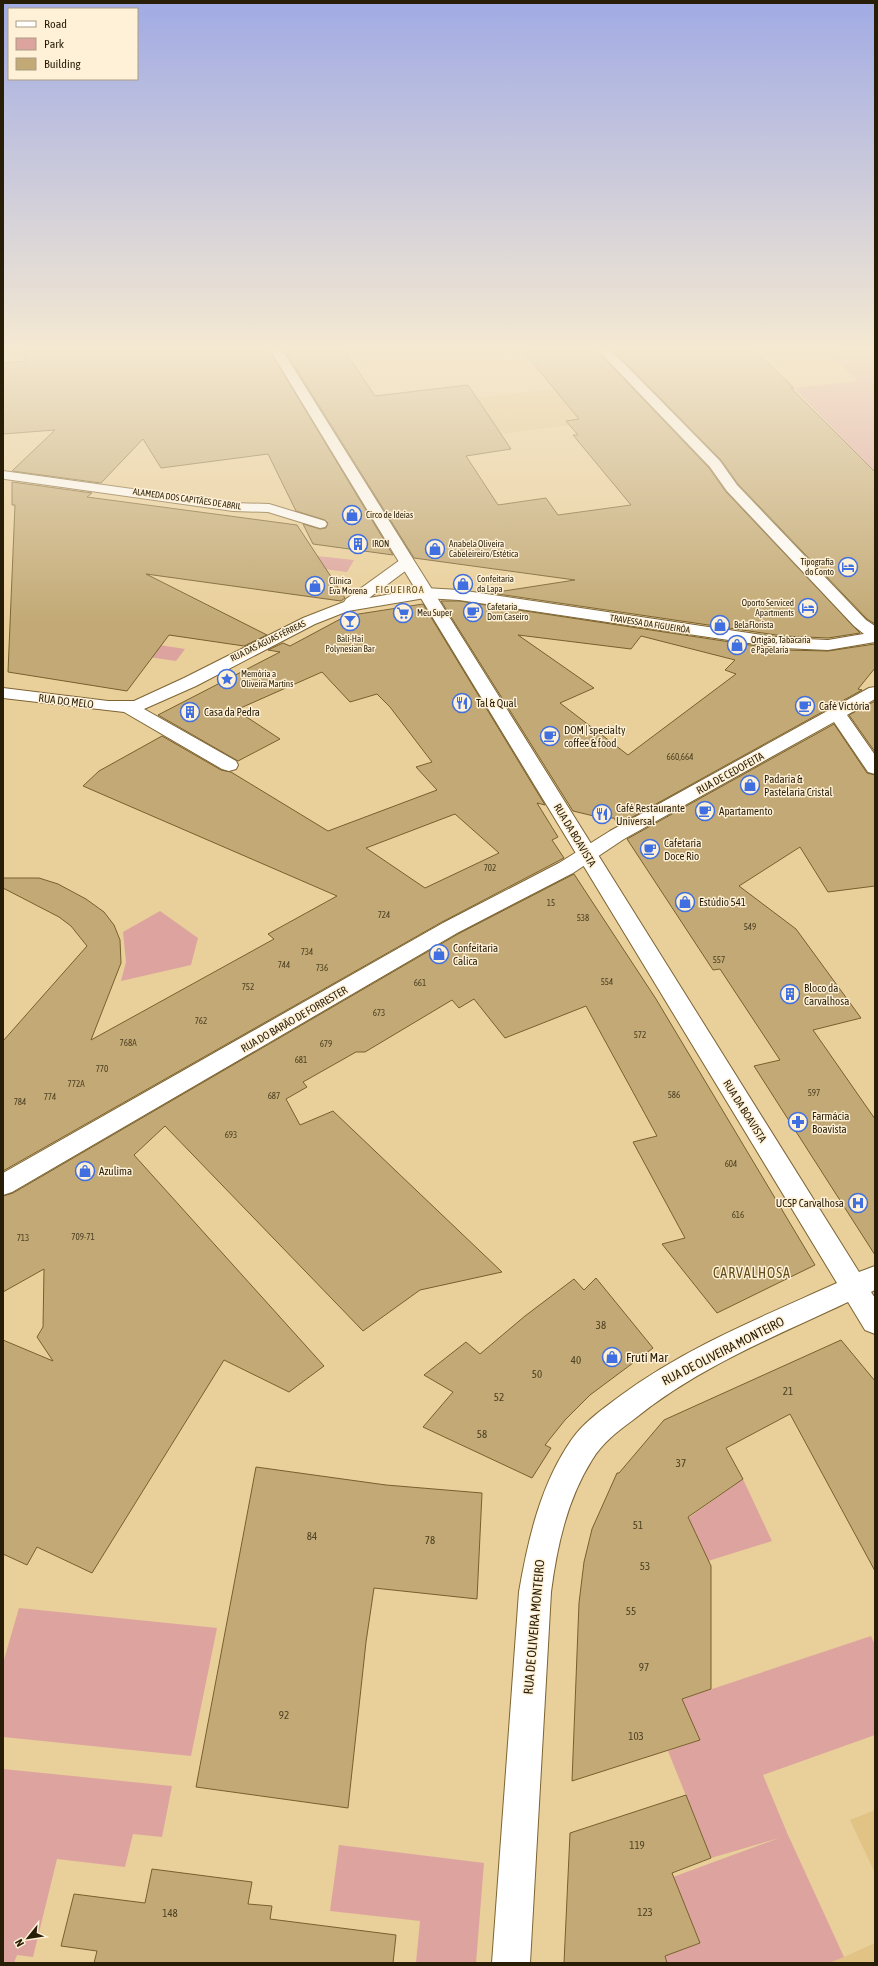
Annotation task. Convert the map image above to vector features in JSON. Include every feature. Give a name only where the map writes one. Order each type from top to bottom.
[{"type":"street","name":"RUA DA BOAVISTA","points":[[331,440],[586,854],[864,1283],[875,1322]]},
{"type":"street","points":[[691,440],[715,464],[732,488],[860,623],[875,634]]},
{"type":"street","name":"ALAMEDA DOS CAPITÃES DE ABRIL","points":[[5,475],[233,507],[270,508],[320,524]]},
{"type":"street","name":"RUA DAS ÁGUAS FÉRREAS","points":[[344,608],[386,579],[406,563]]},
{"type":"street","name":"RUA DAS ÁGUAS FÉRREAS","points":[[128,707],[152,700],[309,621],[344,608],[425,593]]},
{"type":"street","name":"TRAVESSA DA FIGUEIRÔA","points":[[425,593],[459,596],[796,645],[828,644],[875,637]]},
{"type":"street","name":"RUA DE CEDOFEITA","points":[[586,854],[617,835],[875,692]]},
{"type":"street","name":"RUA DO MELO","points":[[3,693],[128,707]]},
{"type":"street","points":[[128,707],[229,765]]},
{"type":"street","points":[[837,714],[875,768]]},
{"type":"street","name":"RUA DO BARÃO DE FORRESTER","points":[[3,1185],[450,928],[566,868],[586,854]]},
{"type":"street","name":"RUA DE OLIVEIRA MONTEIRO","points":[[511,1963],[535,1592],[542,1544],[550,1514],[565,1479],[583,1448],[605,1425],[657,1385],[695,1362],[864,1283]]},
{"type":"shaded area","points":[[875,1810],[875,1873],[850,1820]]},
{"type":"shaded area","points":[[875,1943],[875,1963],[829,1963],[844,1957]]},
{"type":"green space","points":[[843,440],[875,440],[875,473]]},
{"type":"green space","points":[[308,555],[354,560],[347,572],[301,566]]},
{"type":"green space","points":[[51,628],[185,649],[176,661],[40,641]]},
{"type":"green space","points":[[160,911],[198,938],[191,965],[121,981],[126,962],[123,932]]},
{"type":"green space","points":[[743,1479],[772,1541],[708,1561],[695,1532],[679,1537],[684,1521]]},
{"type":"green space","points":[[19,1608],[217,1628],[191,1756],[3,1737],[3,1663]]},
{"type":"green space","points":[[871,1636],[875,1645],[875,1735],[763,1775],[788,1835],[844,1957],[829,1963],[667,1963],[665,1956],[700,1943],[673,1877],[779,1838],[711,1858],[668,1751],[699,1740],[682,1699]]},
{"type":"green space","points":[[3,1769],[172,1786],[162,1837],[133,1834],[125,1867],[57,1859],[33,1957],[17,1955],[14,1963],[3,1963]]},
{"type":"green space","points":[[339,1845],[484,1863],[476,1963],[416,1963],[420,1921],[330,1911]]},
{"type":"building","points":[[45,440],[142,440],[101,483],[12,471]]},
{"type":"building","points":[[143,440],[323,440],[393,555],[313,544],[303,524],[320,529],[326,528],[328,523],[325,520],[296,511],[268,454],[161,468]]},
{"type":"building","points":[[340,440],[505,440],[511,449],[466,456],[498,505],[546,498],[558,515],[631,505],[577,440],[682,440],[709,468],[726,492],[860,633],[828,638],[783,636],[491,593],[575,580],[414,558]]},
{"type":"building","points":[[701,440],[843,440],[875,472],[875,624],[867,619],[738,484],[721,460]]},
{"type":"building","points":[[12,482],[92,493],[87,497],[297,525],[345,598],[341,601],[146,574],[267,635],[244,646],[169,635],[127,691],[8,672],[15,505],[12,505]]},
{"type":"building","points":[[441,601],[459,601],[783,650],[828,651],[875,644],[875,668],[858,689],[862,690],[618,825],[614,818],[602,818],[573,811]],"holes":[[[518,635],[631,649],[641,636],[735,660],[725,670],[736,674],[628,755],[560,703],[594,688]]]},
{"type":"building","points":[[423,604],[545,805],[537,803],[558,837],[552,840],[564,858],[442,922],[3,1171],[3,1041],[87,946],[71,926],[59,917],[3,888],[3,878],[39,878],[58,884],[86,899],[104,912],[114,925],[120,940],[121,963],[91,1040],[274,939],[268,934],[337,896],[83,786],[99,771],[162,736],[221,770],[231,772],[328,831],[437,790],[416,767],[432,762],[390,707],[377,694],[350,702],[322,672],[236,710],[280,739],[238,761],[158,715],[280,652],[268,650],[283,643],[290,646],[346,616]],"holes":[[[455,814],[499,853],[425,888],[366,848]]]},
{"type":"building","points":[[875,701],[875,752],[849,715]]},
{"type":"building","points":[[834,724],[867,773],[875,775],[875,886],[828,892],[800,847],[739,886],[796,929],[861,1018],[813,1030],[875,1119],[875,1255],[754,1066],[780,1060],[720,969],[713,970],[627,839]]},
{"type":"building","points":[[574,874],[656,999],[815,1265],[717,1313],[662,1244],[685,1238],[633,1142],[657,1136],[586,1006],[505,1038],[474,999],[459,1008],[452,1000],[365,1052],[356,1052],[303,1082],[307,1087],[286,1099],[300,1125],[333,1111],[502,1272],[420,1290],[363,1331],[165,1126],[134,1155],[324,1366],[289,1392],[224,1360],[92,1573],[37,1547],[27,1565],[3,1554],[3,1340],[53,1361],[37,1337],[43,1327],[44,1269],[3,1292],[3,1196],[13,1193],[458,934]]},
{"type":"building","points":[[596,1278],[653,1348],[590,1395],[565,1420],[545,1445],[551,1448],[532,1478],[423,1427],[453,1392],[424,1375],[466,1342],[480,1354],[525,1316],[574,1279],[584,1290]]},
{"type":"building","points":[[841,1340],[875,1381],[875,1571],[790,1414],[726,1448],[743,1479],[688,1517],[711,1566],[711,1689],[682,1699],[700,1740],[572,1781],[579,1603],[584,1562],[592,1529],[617,1473],[619,1473],[664,1420]]},
{"type":"building","points":[[256,1467],[386,1485],[482,1493],[477,1599],[374,1588],[366,1642],[348,1808],[196,1787]]},
{"type":"building","points":[[686,1795],[711,1858],[672,1873],[700,1943],[665,1956],[667,1963],[564,1963],[570,1833]]},
{"type":"building","points":[[152,1869],[252,1882],[248,1904],[272,1906],[270,1919],[396,1935],[393,1963],[94,1963],[97,1951],[61,1946],[74,1894],[145,1903]]},
{"type":"place","name":"Circo de Ideias","points":[[352,515]]},
{"type":"place","name":"IRON","points":[[358,544]]},
{"type":"place","name":"Anabela Oliveira Cabeleireiro/Estética","points":[[435,549]]},
{"type":"place","name":"Tipografia do Conto","points":[[848,567]]},
{"type":"place","name":"Confeitaria da Lapa","points":[[463,584]]},
{"type":"place","name":"Clínica Eva Morena","points":[[315,586]]},
{"type":"place","name":"Oporto Serviced Apartments","points":[[808,608]]},
{"type":"place","name":"Cafetaria Dom Caseiro","points":[[473,612]]},
{"type":"place","name":"Meu Super","points":[[403,613]]},
{"type":"place","name":"Bali-Hai Polynesian Bar","points":[[350,621]]},
{"type":"place","name":"BelaFlorista","points":[[720,625]]},
{"type":"place","name":"Ortigão, Tabacaria e Papelaria","points":[[737,645]]},
{"type":"place","name":"Memória a Oliveira Martins","points":[[227,679]]},
{"type":"place","name":"Tal & Qual","points":[[462,703]]},
{"type":"place","name":"Café Victória","points":[[805,706]]},
{"type":"place","name":"Casa da Pedra","points":[[190,712]]},
{"type":"place","name":"DOM | specialty coffee & food","points":[[550,736]]},
{"type":"place","name":"Padaria & Pastelaria Cristal","points":[[750,785]]},
{"type":"place","name":"Apartamento","points":[[705,811]]},
{"type":"place","name":"Café Restaurante Universal","points":[[602,814]]},
{"type":"place","name":"Cafetaria Doce Rio","points":[[650,849]]},
{"type":"place","name":"Estúdio 541","points":[[685,902]]},
{"type":"place","name":"Confeitaria Calica","points":[[439,954]]},
{"type":"place","name":"Bloco da Carvalhosa","points":[[790,994]]},
{"type":"place","name":"Farmácia Boavista","points":[[798,1122]]},
{"type":"place","name":"Azulima","points":[[85,1171]]},
{"type":"place","name":"UCSP Carvalhosa","points":[[858,1203]]},
{"type":"place","name":"Fruti Mar","points":[[612,1357]]},
{"type":"district","name":"FIGUEIROA","points":[[400,589]]},
{"type":"district","name":"CARVALHOSA","points":[[752,1273]]}]
